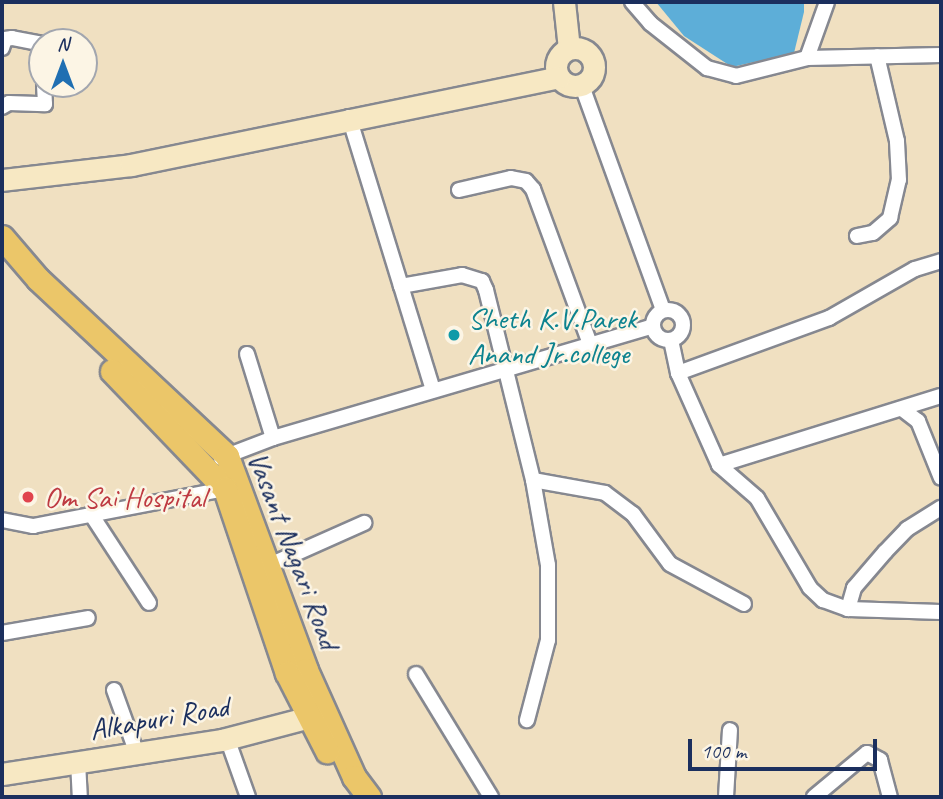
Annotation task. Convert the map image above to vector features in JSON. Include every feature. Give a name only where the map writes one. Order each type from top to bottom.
[{"type":"main road","name":"Vasant Nagari Road","points":[[2,237],[38,279],[227,456],[261,569],[288,673],[369,797]]},
{"type":"main road","name":"Vasant Nagari Road","points":[[2,261],[225,489],[261,569]]},
{"type":"main road","name":"Vasant Nagari Road","points":[[317,715],[351,797]]},
{"type":"street","points":[[564,2],[569,50],[556,64],[559,77],[569,85],[582,86],[591,78],[594,61],[587,52],[569,50]]},
{"type":"street","points":[[632,2],[650,23],[707,68],[736,76],[807,58],[941,55]]},
{"type":"street","points":[[807,58],[827,2]]},
{"type":"street","points":[[2,48],[5,39],[28,41]]},
{"type":"street","points":[[857,236],[873,233],[890,218],[899,180],[897,141],[877,56]]},
{"type":"street","points":[[2,180],[131,165],[349,117],[559,77]]},
{"type":"street","points":[[582,86],[663,310]]},
{"type":"street","points":[[2,107],[9,103],[45,104],[45,98]]},
{"type":"street","points":[[349,117],[433,390]]},
{"type":"street","points":[[459,190],[511,178],[526,181],[533,189],[590,344]]},
{"type":"street","points":[[678,373],[830,318],[915,269],[941,261]]},
{"type":"street","points":[[401,286],[462,275],[482,281],[533,480],[548,565],[548,640],[527,720]]},
{"type":"street","points":[[204,465],[273,438],[653,326],[663,310]]},
{"type":"street","points":[[653,326],[661,339],[671,340],[683,330],[684,320],[673,310],[663,310]]},
{"type":"street","points":[[671,340],[678,373],[719,465],[757,498],[810,588],[823,600],[848,609],[941,612]]},
{"type":"street","points":[[247,354],[273,438]]},
{"type":"street","points":[[719,465],[941,396]]},
{"type":"street","points":[[902,409],[918,421],[941,478]]},
{"type":"street","points":[[533,480],[605,493],[633,514],[670,564],[744,604]]},
{"type":"street","points":[[2,520],[33,526],[225,489]]},
{"type":"street","points":[[848,609],[854,588],[885,552],[907,529],[941,508]]},
{"type":"street","points":[[91,514],[149,603]]},
{"type":"street","points":[[261,569],[364,523]]},
{"type":"street","points":[[2,633],[88,618]]},
{"type":"street","points":[[416,674],[491,797]]},
{"type":"street","points":[[114,690],[136,751]]},
{"type":"street","name":"Alkapuri Road","points":[[2,774],[228,738],[317,715]]},
{"type":"street","points":[[726,797],[730,730]]},
{"type":"street","points":[[228,738],[248,797]]},
{"type":"street","points":[[814,797],[867,753],[880,760],[890,797]]},
{"type":"street","points":[[78,762],[80,797]]},
{"type":"water","points":[[656,2],[804,2],[804,12],[794,53],[732,67],[684,36]]},
{"type":"place","name":"Sheth K.V.Parek Anand Jr.college","points":[[454,335]]},
{"type":"place","name":"Om Sai Hospital","points":[[28,497]]}]
